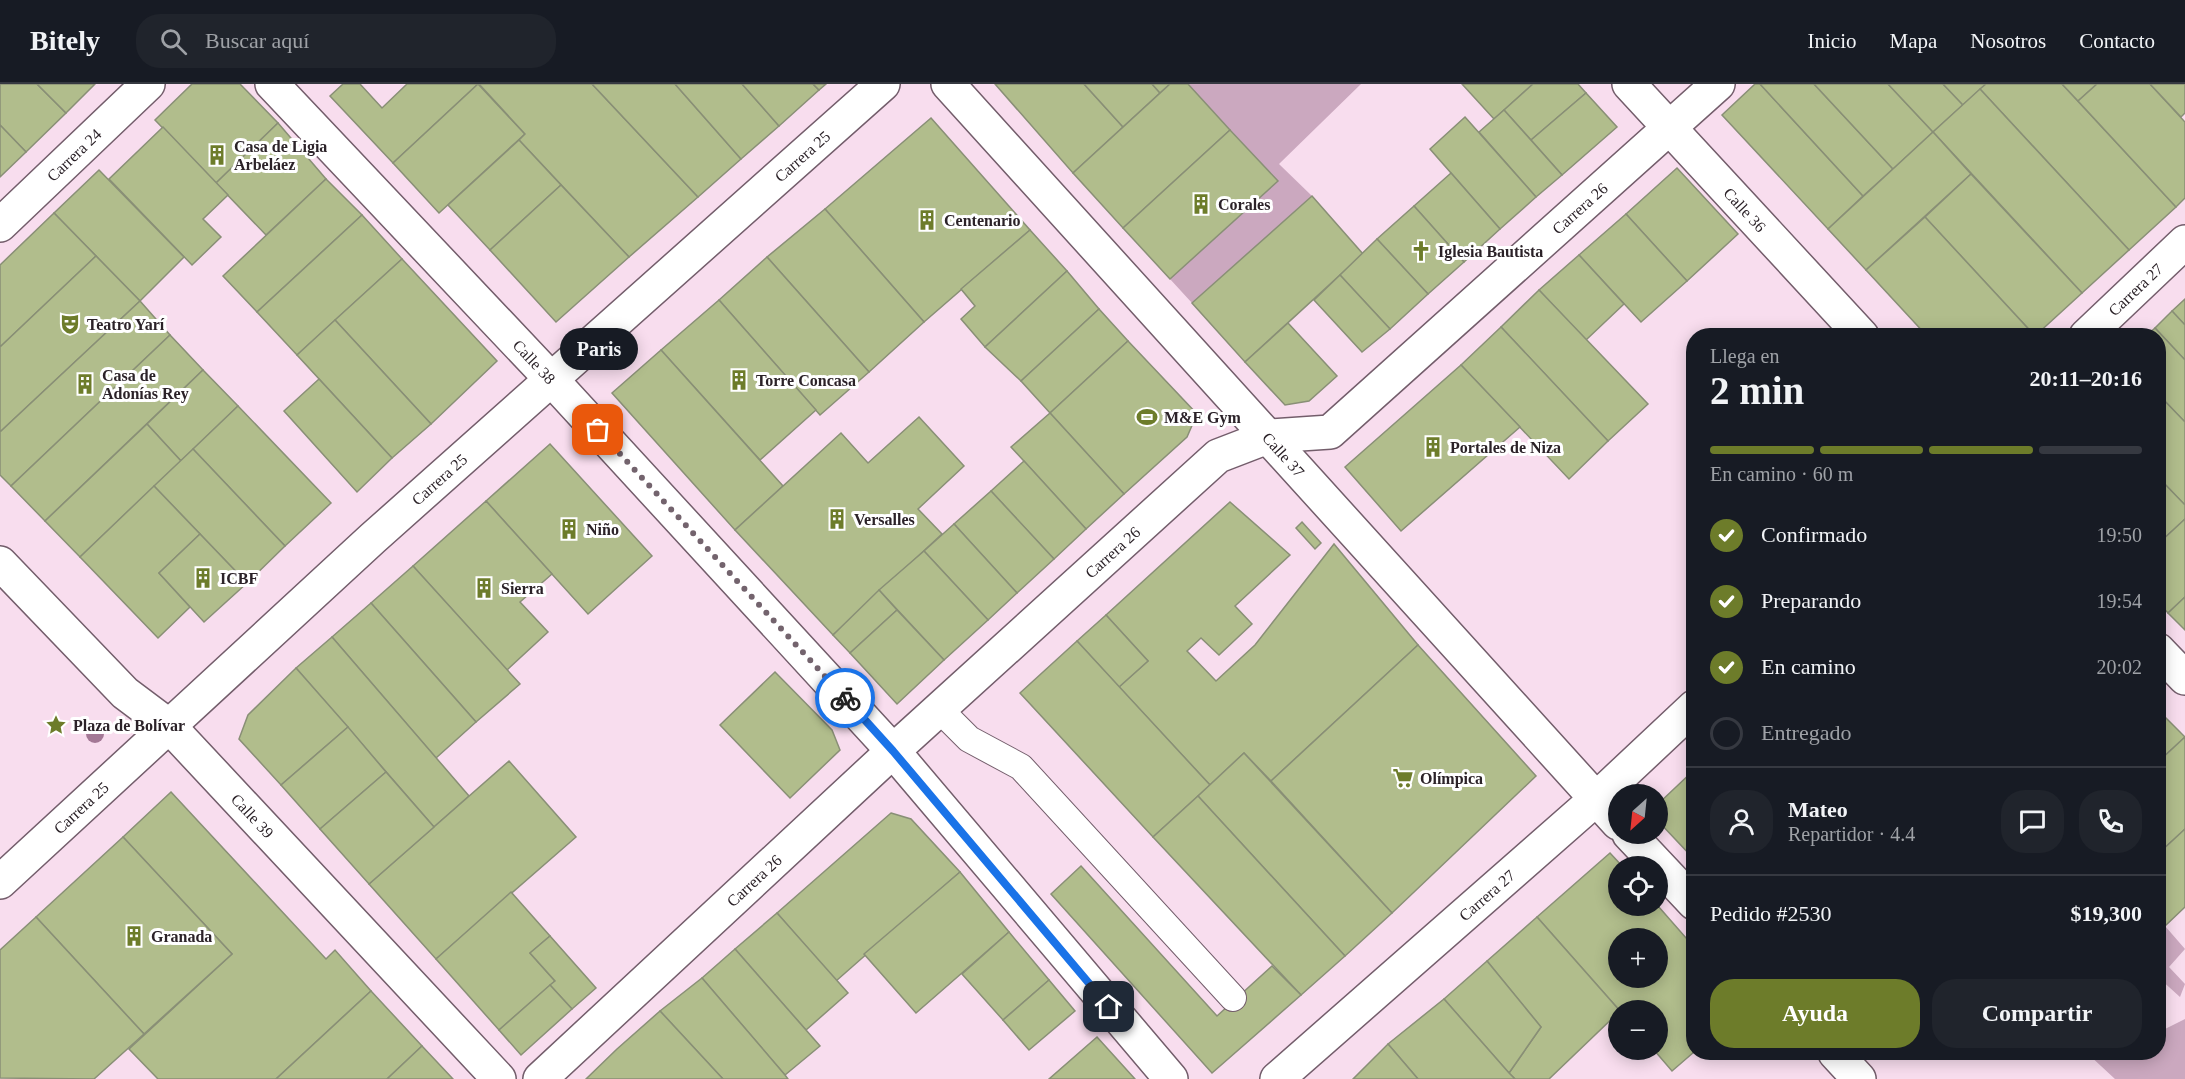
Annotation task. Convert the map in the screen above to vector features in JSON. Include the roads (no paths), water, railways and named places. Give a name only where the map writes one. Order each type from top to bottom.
[{"type":"street","name":"Carrera 24","points":[[0,225],[148,84]]},
{"type":"street","name":"Calle 38","points":[[272,84],[551,379],[893,751],[1171,1079]]},
{"type":"street","name":"Carrera 25","points":[[0,882],[551,379],[883,84]]},
{"type":"street","name":"Calle 37","points":[[948,84],[1270,436],[1608,812]]},
{"type":"street","name":"Calle 36","points":[[1629,84],[1855,328]]},
{"type":"street","name":"Carrera 26","points":[[540,1079],[893,751],[1218,456],[1270,436],[1330,432],[1718,84]]},
{"type":"street","name":"Carrera 27","points":[[2094,328],[2185,242]]},
{"type":"street","name":"Calle 39","points":[[0,563],[125,693],[169,726],[499,1079]]},
{"type":"street","points":[[2166,658],[2185,678]]},
{"type":"street","name":"Carrera 27","points":[[1277,1079],[1596,799],[1686,715]]},
{"type":"street","points":[[1638,844],[1686,895]]},
{"type":"street","points":[[1841,1060],[1859,1079]]},
{"type":"lane","points":[[940,710],[969,739],[1021,767],[1233,998]]},
{"type":"place","name":"Casa de Ligia Arbeláez","points":[[217,155]]},
{"type":"place","name":"Corales","points":[[1201,204]]},
{"type":"place","name":"Centenario","points":[[927,220]]},
{"type":"place","name":"Iglesia Bautista","points":[[1421,251]]},
{"type":"place","name":"Teatro Yarí","points":[[70,324]]},
{"type":"place","name":"Torre Concasa","points":[[739,380]]},
{"type":"place","name":"Casa de Adonías Rey","points":[[85,384]]},
{"type":"place","name":"M&E Gym","points":[[1147,417]]},
{"type":"place","name":"Paris","points":[[598,430]]},
{"type":"place","name":"Portales de Niza","points":[[1433,447]]},
{"type":"place","name":"Versalles","points":[[837,519]]},
{"type":"place","name":"Niño","points":[[569,529]]},
{"type":"place","name":"ICBF","points":[[203,578]]},
{"type":"place","name":"Sierra","points":[[484,588]]},
{"type":"place","name":"Plaza de Bolívar","points":[[56,725]]},
{"type":"place","name":"Olímpica","points":[[1403,778]]},
{"type":"place","name":"Granada","points":[[134,936]]}]
